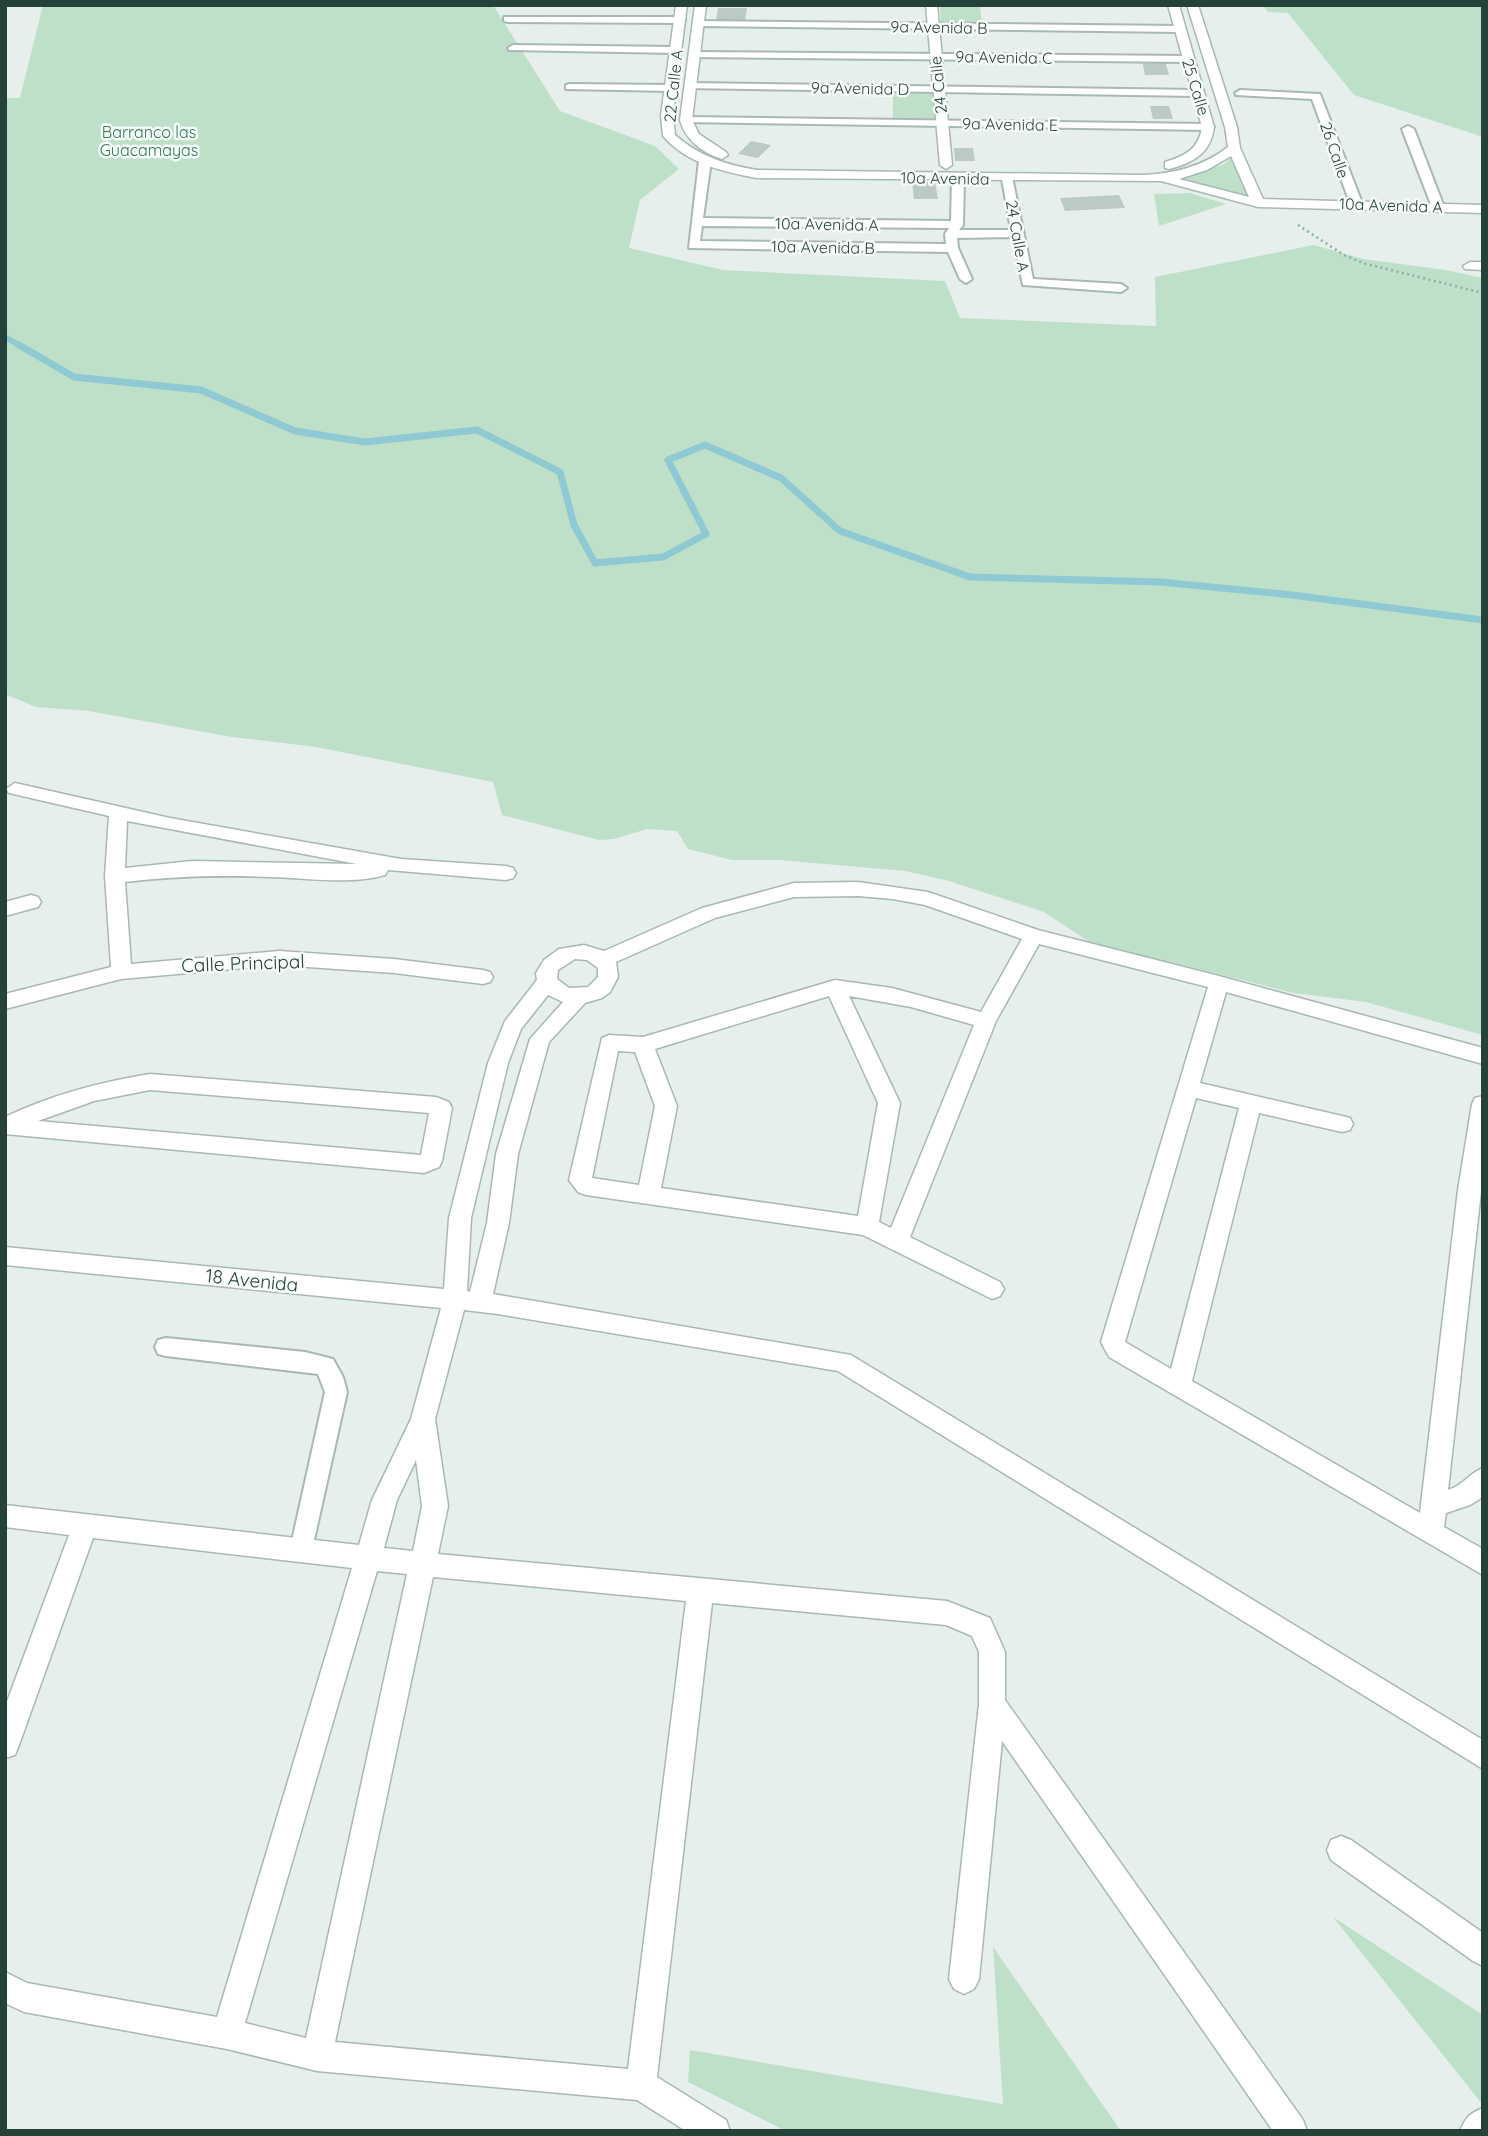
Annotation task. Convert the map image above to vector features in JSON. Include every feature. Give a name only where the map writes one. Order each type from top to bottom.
[{"type":"street","name":"22 Calle A","points":[[681,5],[667,115],[668,136],[700,153]]},
{"type":"street","name":"22 Calle A","points":[[700,153],[687,126],[701,5]]},
{"type":"street","name":"24 Calle","points":[[931,5],[946,165]]},
{"type":"street","name":"25 Calle","points":[[1173,5],[1208,127],[1207,141],[1197,154],[1185,160]]},
{"type":"street","name":"25 Calle","points":[[1192,5],[1231,127],[1234,148],[1258,202]]},
{"type":"street","points":[[1196,87],[1216,81]]},
{"type":"street","points":[[668,136],[687,126]]},
{"type":"street","name":"10a Avenida","points":[[700,153],[757,174],[1163,179],[1218,162],[1234,148]]},
{"type":"street","name":"10a Avenida","points":[[700,153],[719,153],[755,164],[1137,169],[1171,165],[1185,160]]},
{"type":"street","points":[[1163,179],[1258,202]]},
{"type":"street","name":"10a Avenida A","points":[[1258,202],[1483,209]]},
{"type":"street","points":[[15,789],[118,813],[401,866],[506,873]]},
{"type":"street","points":[[118,813],[116,876],[121,972]]},
{"type":"street","points":[[116,876],[192,868],[366,872],[401,866]]},
{"type":"street","points":[[603,960],[709,914],[794,890],[858,888],[928,899],[1034,936],[1219,983],[1483,1056]]},
{"type":"street","points":[[5,909],[31,902]]},
{"type":"street","points":[[897,1240],[986,1021],[1034,936]]},
{"type":"street","points":[[477,1302],[460,1218],[498,1063],[512,1026],[547,981],[549,966],[564,954],[585,952],[603,960],[609,973],[604,986],[589,996],[559,994],[547,981]]},
{"type":"street","name":"Calle Principal","points":[[5,1002],[121,972],[279,958],[394,966],[483,977]]},
{"type":"street","points":[[1219,983],[1113,1342],[1116,1350],[1483,1563]]},
{"type":"street","points":[[986,1021],[906,998],[867,990],[835,988],[643,1045],[609,1043],[580,1180],[583,1185],[648,1196],[867,1226],[992,1289]]},
{"type":"street","points":[[835,988],[890,1103],[867,1226]]},
{"type":"street","points":[[227,2034],[385,1500],[477,1302],[498,1223],[507,1154],[540,1039],[579,997]]},
{"type":"street","points":[[643,1045],[666,1106],[648,1196]]},
{"type":"street","points":[[150,1082],[436,1105],[441,1108],[430,1161],[424,1164],[6,1126],[68,1098],[150,1082]]},
{"type":"street","points":[[1188,1088],[1342,1124]]},
{"type":"street","points":[[1179,1386],[1251,1102]]},
{"type":"street","points":[[1431,1531],[1476,1194],[1483,1104]]},
{"type":"street","name":"18 Avenida","points":[[5,1256],[477,1302],[843,1362],[1483,1756]]},
{"type":"street","points":[[317,2056],[435,1506],[423,1419]]},
{"type":"street","points":[[1433,1505],[1467,1496],[1476,1490],[1483,1479]]},
{"type":"street","points":[[5,1516],[422,1564],[947,1613],[981,1628],[992,1652],[992,1704],[964,1979]]},
{"type":"street","points":[[5,1745],[85,1525]]},
{"type":"street","points":[[641,2085],[701,1588]]},
{"type":"street","points":[[992,1704],[1292,2131]]},
{"type":"street","points":[[1341,1850],[1483,1951]]},
{"type":"street","points":[[5,1987],[24,1997],[227,2034],[317,2056],[641,2085],[715,2131]]},
{"type":"street","points":[[1475,2131],[1483,2123]]},
{"type":"lane","points":[[508,19],[680,20]]},
{"type":"lane","name":"9a Avenida B","points":[[698,24],[1180,29]]},
{"type":"lane","points":[[513,48],[676,50]]},
{"type":"lane","name":"9a Avenida C","points":[[694,55],[1188,59]]},
{"type":"lane","name":"9a Avenida D","points":[[690,86],[939,89],[1196,87]]},
{"type":"lane","points":[[570,87],[671,88]]},
{"type":"lane","name":"26 Calle","points":[[1240,93],[1314,96],[1356,203]]},
{"type":"lane","name":"9a Avenida E","points":[[687,126],[943,123],[1208,127]]},
{"type":"lane","points":[[1408,129],[1438,207]]},
{"type":"lane","points":[[697,222],[700,153]]},
{"type":"lane","points":[[958,178],[952,248],[966,279]]},
{"type":"lane","name":"24 Calle A","points":[[1008,179],[1027,283],[1121,288]]},
{"type":"lane","name":"10a Avenida A","points":[[697,222],[1019,233]]},
{"type":"lane","name":"10a Avenida B","points":[[697,222],[693,245],[952,248]]},
{"type":"lane","points":[[166,1347],[305,1360],[325,1366],[332,1377],[336,1392],[302,1550]]},
{"type":"path","points":[[1258,202],[1269,212],[1363,263],[1483,293]]},
{"type":"green space","name":"Barranco las Guacamayas","points":[[43,5],[493,5],[560,111],[655,146],[679,169],[640,200],[629,248],[723,270],[945,281],[960,318],[1156,326],[1155,277],[1314,245],[1363,259],[1446,270],[1483,278],[1483,1035],[1366,1002],[1294,993],[1167,961],[1111,956],[1044,912],[949,881],[905,871],[780,860],[732,860],[688,849],[677,831],[647,829],[614,839],[599,840],[502,815],[493,782],[316,747],[232,737],[89,711],[36,707],[5,694],[5,98],[20,98]]},
{"type":"green space","points":[[940,5],[980,5],[982,25],[941,25]]},
{"type":"green space","points":[[1263,5],[1483,5],[1483,137],[1354,95],[1288,13],[1268,12]]},
{"type":"green space","points":[[893,90],[940,90],[945,120],[893,122]]},
{"type":"green space","points":[[1231,158],[1248,197],[1179,178],[1224,164]]},
{"type":"green space","points":[[1190,193],[1226,204],[1159,226],[1154,194]]},
{"type":"green space","points":[[1333,1917],[1483,2015],[1483,2105]]},
{"type":"green space","points":[[993,1947],[1121,2131],[786,2131],[688,2082],[690,2050],[1003,2104]]},
{"type":"building","points":[[718,8],[747,8],[745,22],[716,21]]},
{"type":"building","points":[[1142,60],[1165,61],[1169,75],[1145,75]]},
{"type":"building","points":[[1150,106],[1169,106],[1173,119],[1153,119]]},
{"type":"building","points":[[751,141],[771,145],[758,158],[738,154]]},
{"type":"building","points":[[954,148],[973,148],[975,161],[955,161]]},
{"type":"building","points":[[912,182],[935,182],[938,199],[914,199]]},
{"type":"building","points":[[1119,195],[1125,208],[1065,211],[1060,198]]},
{"type":"waterway","points":[[5,337],[22,347]]},
{"type":"waterway","points":[[19,345],[74,377],[201,390],[295,431],[365,442],[477,430],[560,472],[574,525],[595,563],[663,557],[706,534],[668,460],[705,445],[781,478],[840,531],[970,577],[1160,582],[1292,595],[1483,620]]}]
